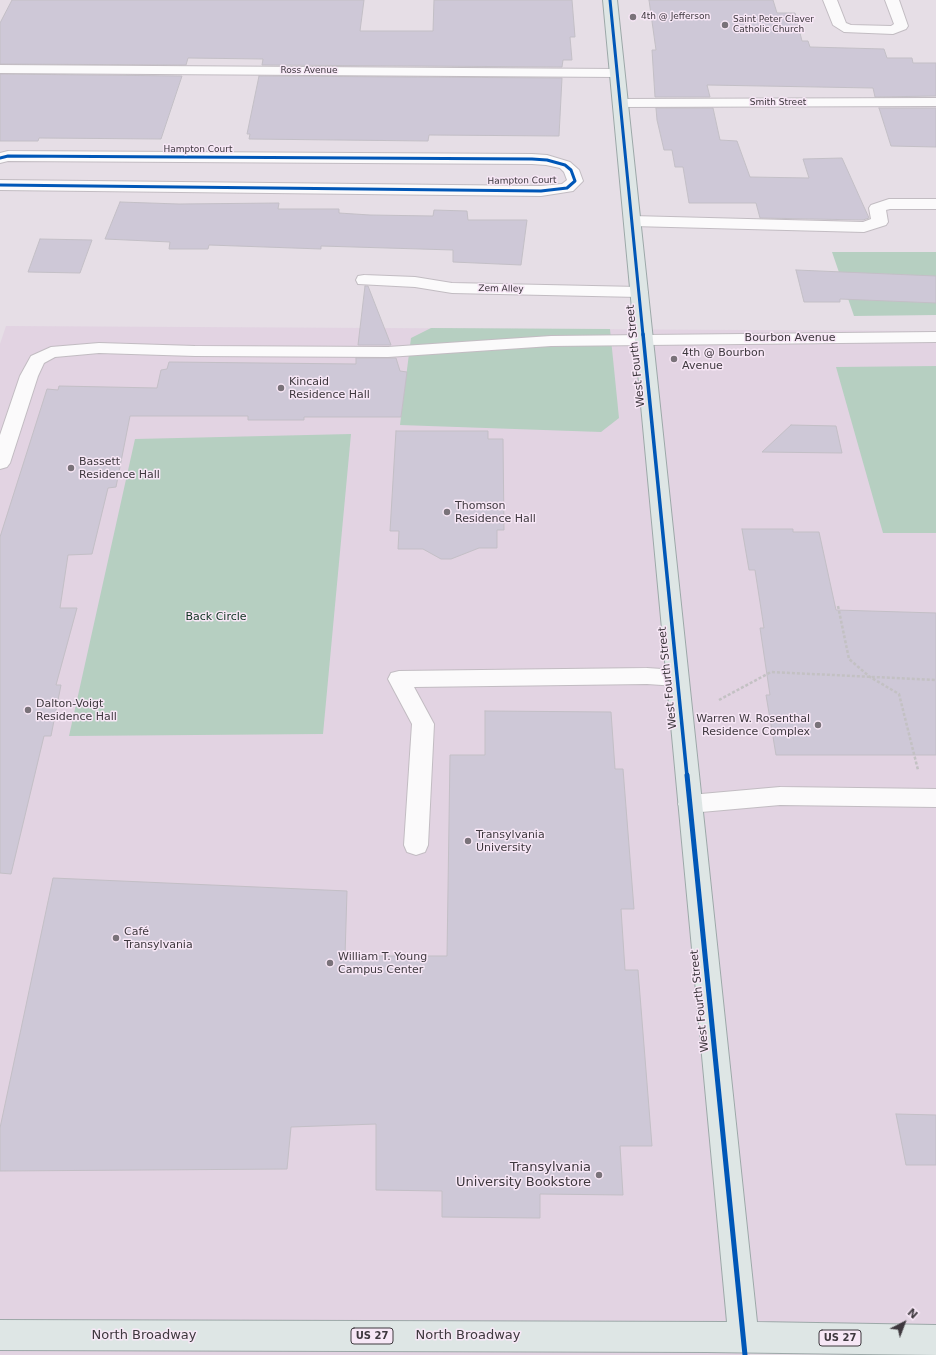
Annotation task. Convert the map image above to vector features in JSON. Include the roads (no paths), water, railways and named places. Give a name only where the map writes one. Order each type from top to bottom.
[{"type":"main road","name":"West Fourth Street","points":[[610,0],[735,1264],[745,1346]]},
{"type":"main road","name":"North Broadway","points":[[0,1335],[745,1346],[936,1340]]},
{"type":"street","points":[[830,0],[840,25],[849,29],[893,30],[901,26],[892,0]]},
{"type":"street","name":"Ross Avenue","points":[[0,69],[618,73]]},
{"type":"street","name":"Smith Street","points":[[620,103],[936,102]]},
{"type":"street","name":"Hampton Court","points":[[0,158],[16,156],[547,160],[565,165],[571,170],[575,181],[567,188],[541,191],[0,185]]},
{"type":"street","name":"Hampton Court","points":[[191,187],[198,158]]},
{"type":"street","points":[[344,188],[346,159]]},
{"type":"street","points":[[632,222],[864,227],[880,222],[877,208],[889,204],[936,204]]},
{"type":"street","name":"Zem Alley","points":[[364,280],[415,282],[452,288],[639,292]]},
{"type":"street","name":"Bourbon Avenue","points":[[0,463],[29,376],[37,360],[51,352],[99,348],[196,351],[388,352],[550,341],[936,337]]},
{"type":"street","points":[[416,845],[423,724],[399,679],[647,676],[677,678]]},
{"type":"street","points":[[690,804],[780,796],[936,798]]},
{"type":"place","name":"4th @ Jefferson","points":[[633,17]]},
{"type":"place","name":"Saint Peter Claver Catholic Church","points":[[725,25]]},
{"type":"place","name":"4th @ Bourbon Avenue","points":[[674,359]]},
{"type":"place","name":"Kincaid Residence Hall","points":[[281,388]]},
{"type":"place","name":"Bassett Residence Hall","points":[[71,468]]},
{"type":"place","name":"Thomson Residence Hall","points":[[447,512]]},
{"type":"place","name":"Dalton-Voigt Residence Hall","points":[[28,710]]},
{"type":"place","name":"Warren W. Rosenthal Residence Complex","points":[[818,725]]},
{"type":"place","name":"Transylvania University","points":[[468,841]]},
{"type":"place","name":"Café Transylvania","points":[[116,938]]},
{"type":"place","name":"William T. Young Campus Center","points":[[330,963]]},
{"type":"place","name":"Transylvania University Bookstore","points":[[599,1175]]},
{"type":"park label","name":"Back Circle","points":[[216,617]]}]
